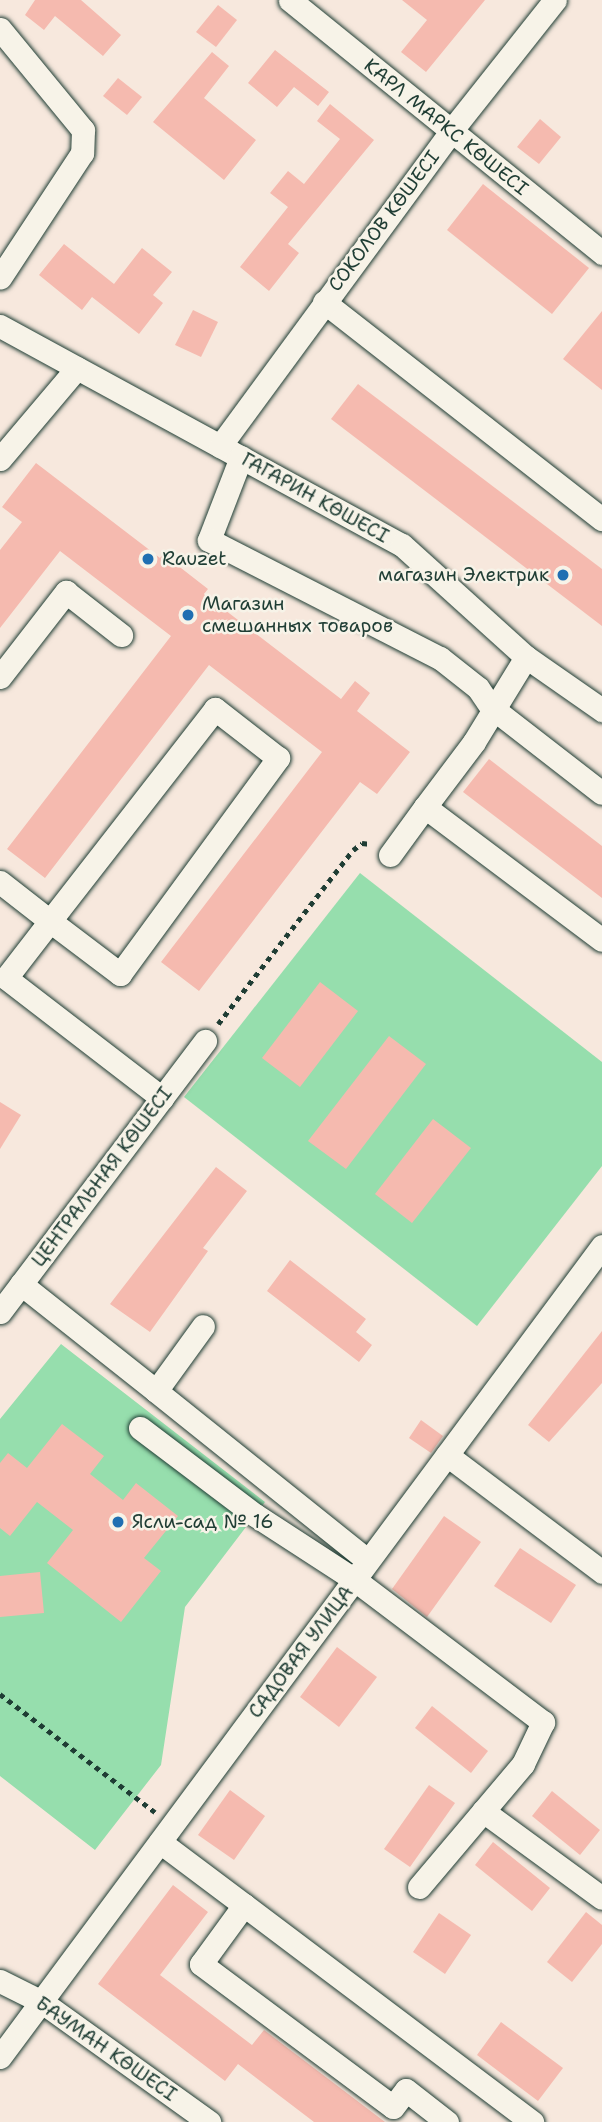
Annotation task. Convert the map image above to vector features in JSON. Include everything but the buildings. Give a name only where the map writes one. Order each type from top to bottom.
[{"type":"street","name":"КАРЛ МАРКС КӨШЕСІ","points":[[290,0],[602,253]]},
{"type":"street","name":"СОКОЛОВ КӨШЕСІ","points":[[220,446],[451,131],[555,0]]},
{"type":"street","points":[[0,29],[83,130],[82,153],[0,278]]},
{"type":"street","points":[[324,302],[602,519]]},
{"type":"street","name":"ГАГАРИН КӨШЕСІ","points":[[0,326],[402,545],[526,657],[602,710]]},
{"type":"street","points":[[0,459],[10,430],[77,368]]},
{"type":"street","points":[[241,457],[209,540],[440,657],[478,688],[491,707],[602,793]]},
{"type":"street","points":[[0,677],[66,592],[121,635]]},
{"type":"street","points":[[390,855],[474,741],[491,707],[526,657]]},
{"type":"street","points":[[0,882],[50,921],[120,974],[278,758],[215,709],[50,921],[3,976],[162,1098]]},
{"type":"street","points":[[425,807],[602,940]]},
{"type":"street","name":"ЦЕНТРАЛЬНАЯ КӨШЕСІ","points":[[0,1312],[205,1041]]},
{"type":"street","name":"САДОВАЯ УЛИЦА","points":[[0,2057],[602,1246]]},
{"type":"street","points":[[21,1284],[156,1391],[361,1570],[543,1722],[523,1764],[419,1887]]},
{"type":"street","points":[[156,1391],[203,1326]]},
{"type":"street","points":[[140,1428],[254,1515],[361,1570]]},
{"type":"street","points":[[447,1455],[602,1572]]},
{"type":"street","points":[[483,1811],[602,1898]]},
{"type":"street","points":[[166,1833],[244,1905],[533,2122]]},
{"type":"street","points":[[244,1905],[201,1964],[393,2107],[406,2090],[447,2122]]},
{"type":"street","name":"БАУМАН КӨШЕСІ","points":[[0,1981],[41,2002],[209,2122]]},
{"type":"path","points":[[205,1041],[353,850],[362,843],[377,845],[390,855]]},
{"type":"path","points":[[0,1694],[166,1833]]},
{"type":"green space","points":[[360,873],[602,1062],[602,1166],[477,1326],[184,1097]]},
{"type":"green space","points":[[61,1344],[265,1502],[185,1607],[161,1765],[95,1850],[0,1776],[0,1419]]},
{"type":"place","name":"Rauzet","points":[[148,559]]},
{"type":"place","name":"магазин Электрик","points":[[563,575]]},
{"type":"place","name":"Магазин смешанных товаров","points":[[188,615]]},
{"type":"place","name":"Ясли-сад № 16","points":[[118,1522]]}]
